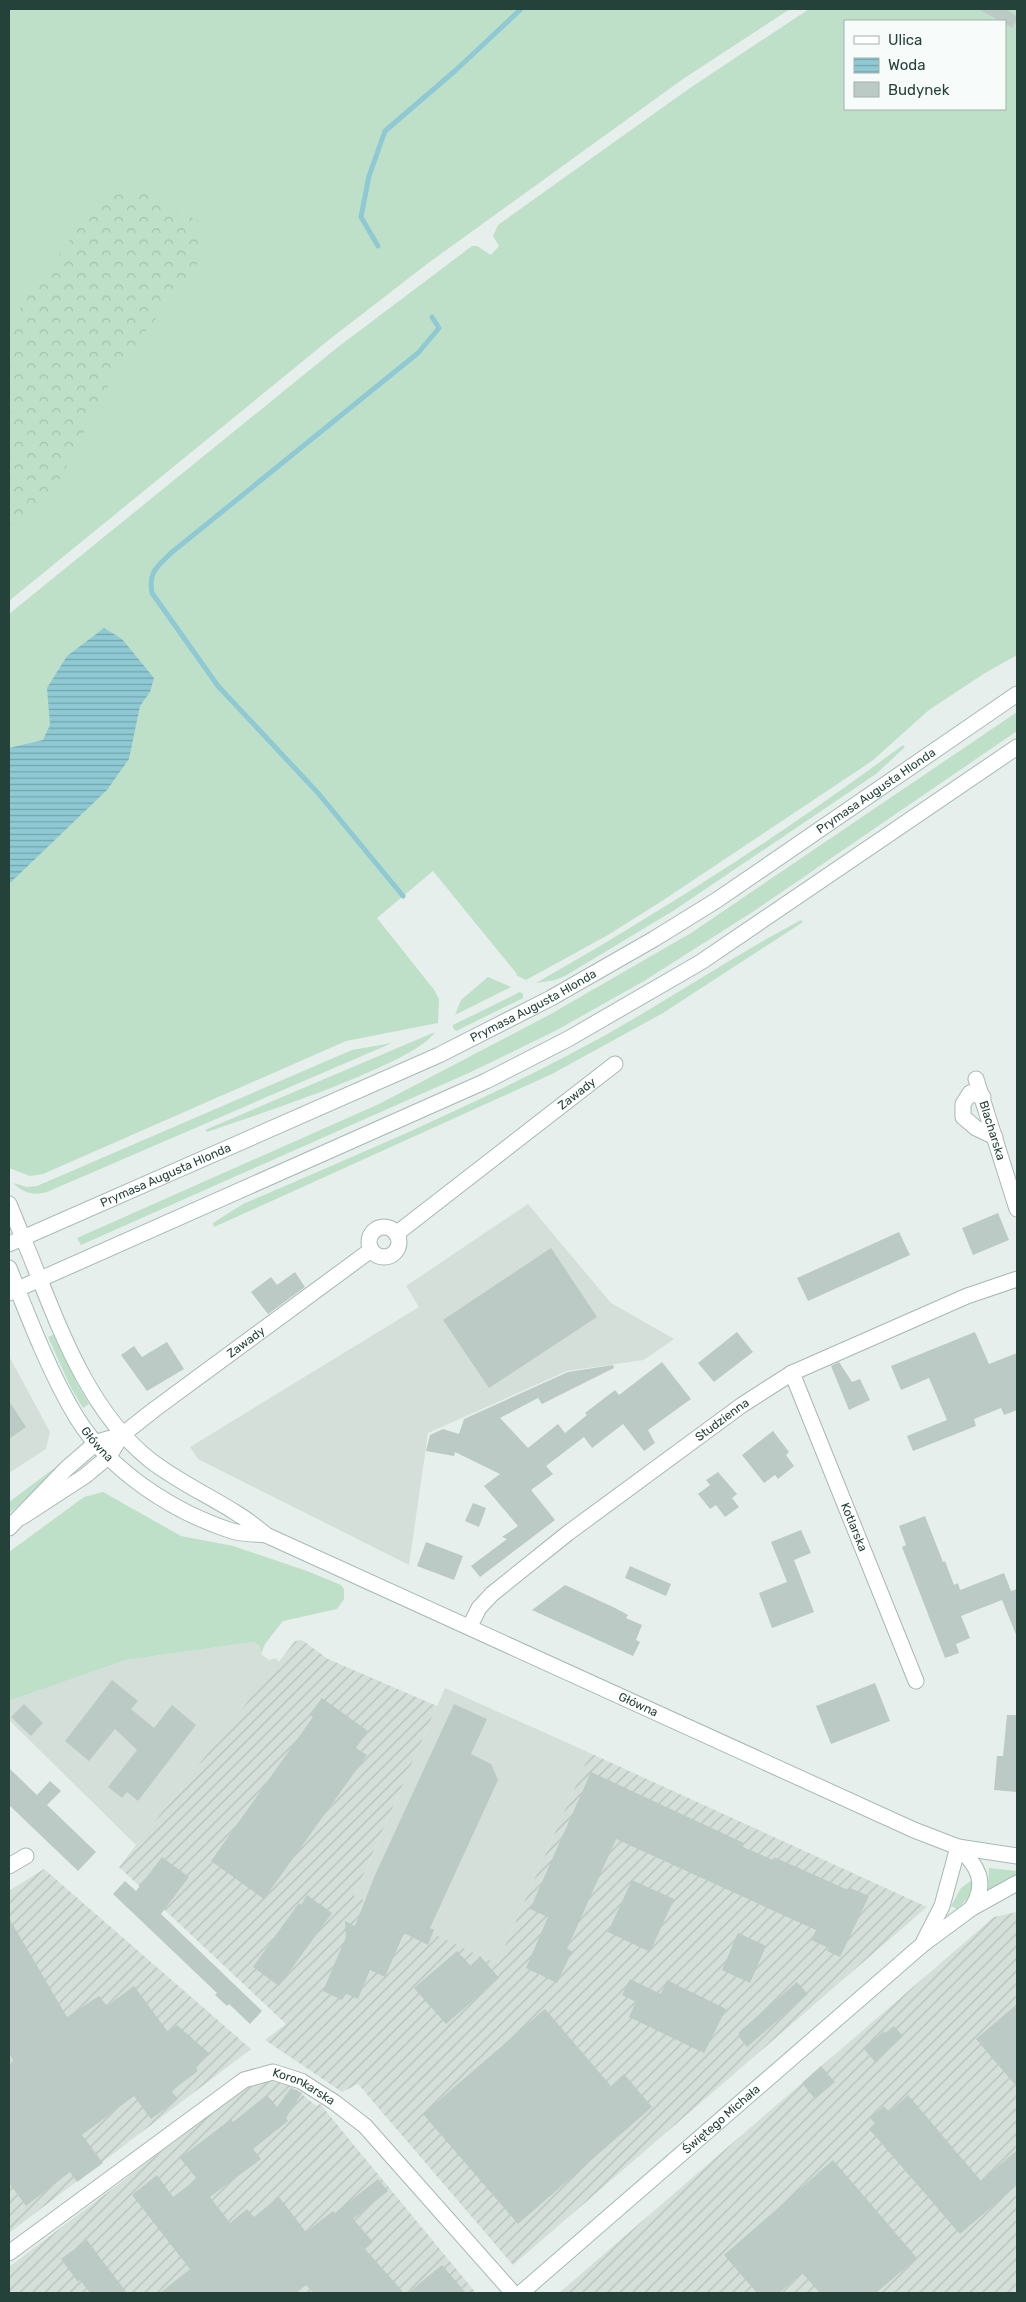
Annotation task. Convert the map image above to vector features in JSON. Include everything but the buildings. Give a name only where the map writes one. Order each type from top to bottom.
[{"type":"street","name":"Prymasa Augusta Hlonda","points":[[16,1241],[439,1055],[551,998],[654,940],[717,900],[1017,694]]},
{"type":"street","points":[[13,1291],[405,1118],[568,1040],[701,962],[1017,747]]},
{"type":"street","name":"Zawady","points":[[22,1517],[72,1486],[109,1456],[122,1435],[165,1400],[371,1250],[369,1240],[375,1230],[387,1228],[396,1234],[615,1064]]},
{"type":"street","name":"Blacharska","points":[[976,1079],[1017,1210]]},
{"type":"street","points":[[983,1097],[970,1093],[963,1104],[963,1118],[976,1128],[995,1137]]},
{"type":"street","name":"Główna","points":[[9,1204],[16,1241],[40,1279],[87,1385],[122,1435],[159,1467],[238,1512],[266,1534],[914,1830],[958,1847],[1017,1856]]},
{"type":"street","name":"Główna","points":[[9,1268],[13,1291],[71,1407],[96,1442],[109,1456],[135,1479],[175,1505],[233,1531],[266,1534]]},
{"type":"street","name":"Studzienna","points":[[470,1626],[479,1608],[492,1594],[568,1533],[742,1405],[792,1373],[967,1296],[1017,1279]]},
{"type":"street","name":"Kotlarska","points":[[792,1373],[916,1681]]},
{"type":"street","name":"Zawady","points":[[9,1528],[22,1517],[66,1468],[96,1442],[122,1435]]},
{"type":"street","points":[[958,1847],[978,1871],[980,1891],[972,1908]]},
{"type":"street","name":"Świętego Michała","points":[[922,1945],[942,1906],[958,1847]]},
{"type":"street","points":[[9,1866],[26,1856]]},
{"type":"street","name":"Świętego Michała","points":[[521,2293],[922,1945],[972,1908],[1017,1883]]},
{"type":"street","name":"Koronkarska","points":[[9,2253],[244,2080],[273,2072],[300,2082],[334,2102],[365,2126],[513,2293]]},
{"type":"shaded area","points":[[528,1204],[611,1303],[674,1339],[644,1360],[567,1371],[428,1433],[409,1565],[198,1459],[190,1447],[419,1307],[406,1286]]},
{"type":"shaded area","points":[[9,1356],[50,1432],[46,1449],[9,1473]]},
{"type":"shaded area","points":[[302,1640],[328,1659],[437,1706],[354,1896],[435,1930],[434,1934],[497,1964],[590,1753],[927,1907],[513,2265],[358,2084],[342,2092],[265,2040],[286,2024],[119,1867],[295,1641]]},
{"type":"shaded area","points":[[254,1642],[260,1647],[261,1654],[269,1660],[276,1658],[279,1662],[136,1845],[9,1720],[9,1701],[126,1660]]},
{"type":"shaded area","points":[[445,1688],[590,1753],[497,1964],[433,1934],[435,1930],[354,1896]]},
{"type":"shaded area","points":[[44,1869],[251,2049],[9,2233],[9,1891]]},
{"type":"shaded area","points":[[1017,1912],[1017,2293],[559,2293],[994,1917]]},
{"type":"shaded area","points":[[272,2068],[316,2106],[320,2104],[476,2293],[9,2293],[9,2267]]},
{"type":"green space","points":[[9,9],[790,9],[683,79],[427,264],[330,339],[9,601]]},
{"type":"green space","points":[[809,9],[1017,9],[1017,655],[985,673],[929,710],[872,761],[662,901],[608,935],[526,980],[516,975],[433,871],[377,918],[435,991],[439,999],[438,1023],[346,1041],[43,1174],[30,1176],[9,1168],[9,614],[338,347],[472,246],[477,246],[491,255],[499,246],[493,236],[498,225],[690,88]]},
{"type":"green space","points":[[138,188],[200,222],[197,266],[120,364],[55,488],[9,527],[9,323],[99,200]]},
{"type":"green space","points":[[1017,712],[1017,731],[754,911],[644,981],[557,1030],[473,1071],[81,1245],[77,1238],[379,1104],[549,1015],[691,933]]},
{"type":"green space","points":[[903,745],[905,747],[876,774],[673,911],[565,976],[555,980],[536,983],[630,928],[723,870],[814,809]]},
{"type":"green space","points":[[801,920],[803,922],[663,1013],[552,1074],[214,1227],[213,1223],[243,1204],[425,1125],[559,1060],[627,1023]]},
{"type":"green space","points":[[488,977],[511,987],[455,1015],[461,1000]]},
{"type":"green space","points":[[520,992],[523,994],[523,998],[456,1031],[453,1028],[453,1025]]},
{"type":"green space","points":[[435,1032],[422,1045],[366,1074],[257,1115],[207,1132],[205,1130]]},
{"type":"green space","points":[[392,1043],[47,1192],[28,1193],[13,1183],[27,1187],[37,1186],[352,1050]]},
{"type":"green space","points":[[55,1334],[77,1384],[89,1404],[83,1408],[71,1388],[48,1337]]},
{"type":"green space","points":[[60,1464],[47,1480],[9,1514],[9,1502]]},
{"type":"green space","points":[[103,1492],[181,1536],[233,1546],[307,1571],[341,1585],[344,1589],[344,1599],[337,1609],[283,1621],[265,1644],[261,1654],[260,1647],[254,1642],[126,1660],[9,1701],[9,1552],[84,1497]]},
{"type":"green space","points":[[989,1868],[1017,1871],[1017,1878],[988,1893]]},
{"type":"green space","points":[[975,1878],[971,1895],[957,1909],[951,1906],[961,1888]]},
{"type":"water","points":[[104,628],[122,639],[154,678],[150,692],[140,706],[129,759],[107,790],[9,884],[9,748],[43,740],[50,725],[47,688],[67,656]]},
{"type":"waterway","points":[[378,246],[361,217],[369,176],[385,131],[456,70],[521,9]]},
{"type":"waterway","points":[[403,896],[318,793],[218,686],[152,593],[151,580],[155,570],[171,553],[418,353],[439,328],[432,317]]}]
